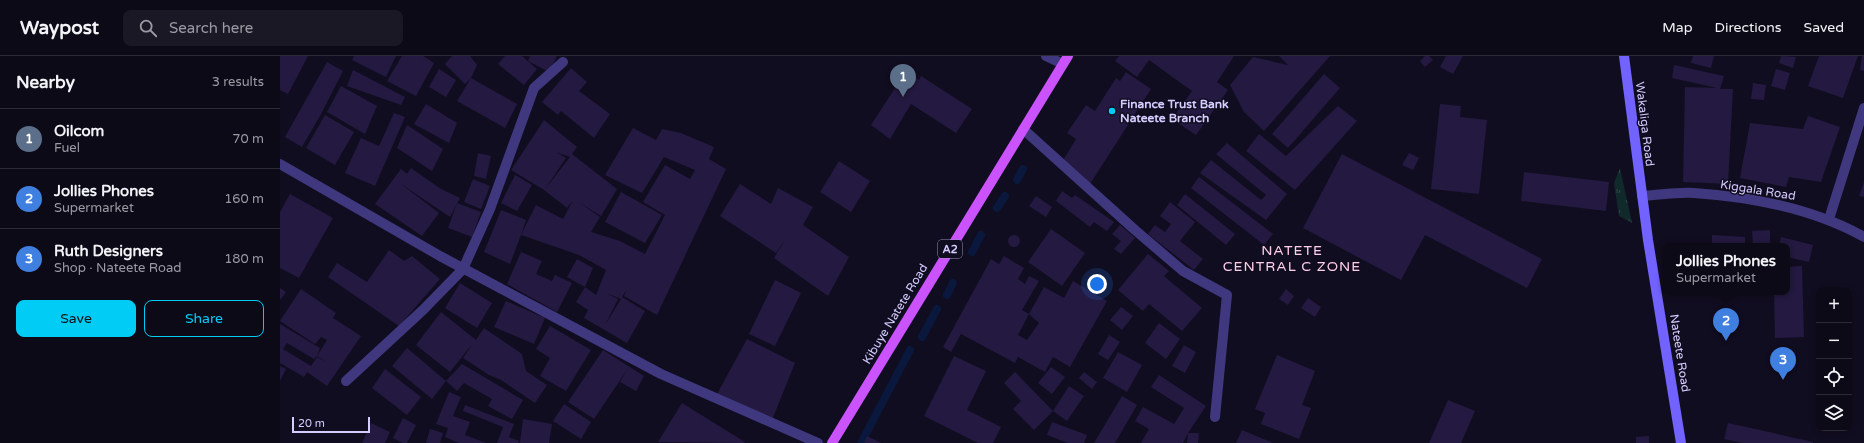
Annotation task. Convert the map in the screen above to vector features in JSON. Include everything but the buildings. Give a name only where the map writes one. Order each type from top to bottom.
[{"type":"main road","name":"Wakaliga Road","points":[[1624,56],[1642,196]]},
{"type":"main road","name":"Kibuye Natete Road","points":[[832,443],[1065,60]]},
{"type":"main road","name":"Nateete Road","points":[[1642,196],[1681,443]]},
{"type":"street","points":[[1046,56],[1065,60]]},
{"type":"street","points":[[346,381],[418,315],[463,269],[490,209],[534,88],[563,62]]},
{"type":"street","points":[[1829,219],[1864,108]]},
{"type":"street","points":[[1023,129],[1183,271],[1227,295],[1215,417]]},
{"type":"street","points":[[280,164],[463,269],[661,374],[818,443]]},
{"type":"street","name":"Kiggala Road","points":[[1642,196],[1693,193],[1745,199],[1794,208],[1829,219],[1864,238]]},
{"type":"green space","points":[[1620,168],[1632,223],[1619,216],[1614,183]]},
{"type":"waterway","points":[[1017,180],[1023,169]]},
{"type":"waterway","points":[[997,208],[1005,196]]},
{"type":"waterway","points":[[972,252],[981,235]]},
{"type":"waterway","points":[[947,295],[953,283]]},
{"type":"waterway","points":[[922,337],[937,309]]},
{"type":"waterway","points":[[861,443],[910,350]]},
{"type":"place","name":"Oilcom","points":[[903,97]]},
{"type":"place","name":"Finance Trust Bank Nateete Branch","points":[[1112,111]]},
{"type":"place","name":"Jollies Phones","points":[[1726,341]]},
{"type":"place","name":"Ruth Designers","points":[[1783,380]]},
{"type":"district","name":"NATETE CENTRAL C ZONE","points":[[1292,258]]}]
